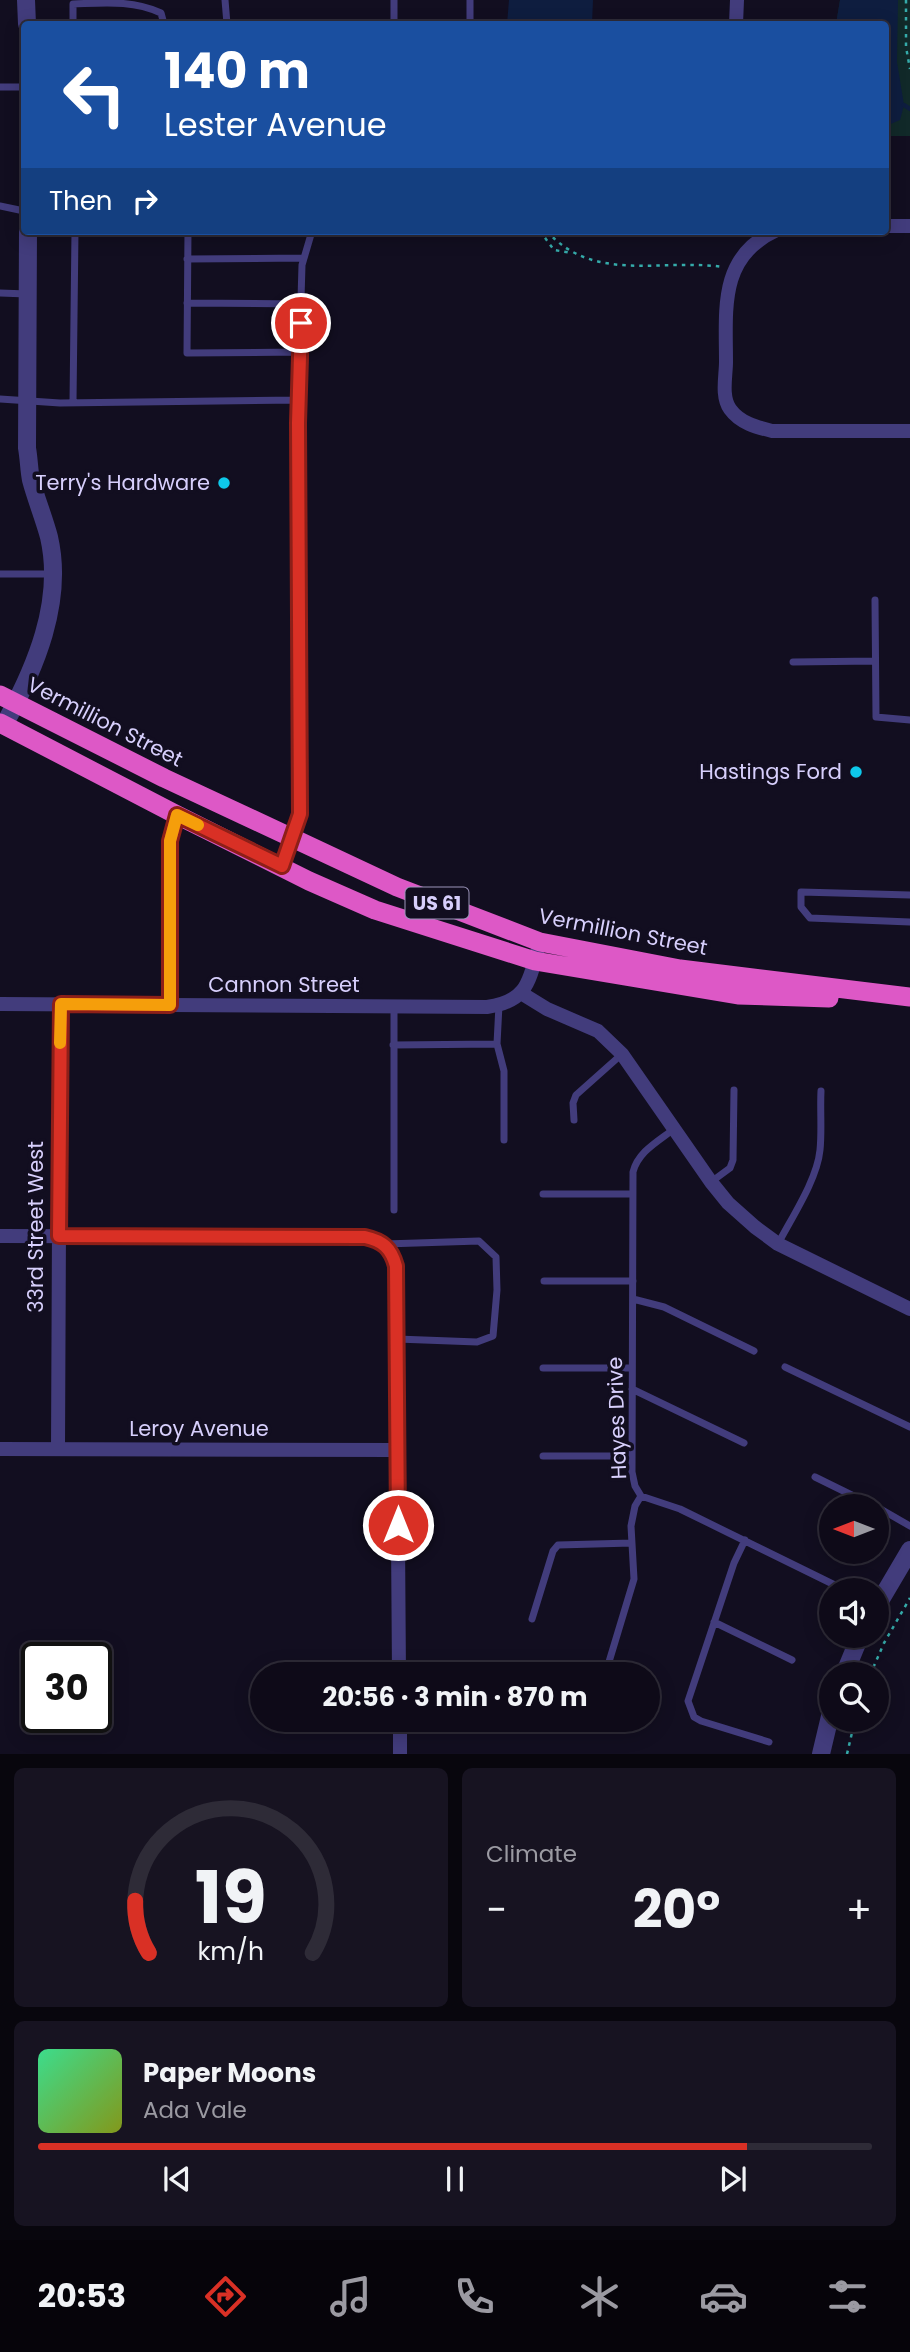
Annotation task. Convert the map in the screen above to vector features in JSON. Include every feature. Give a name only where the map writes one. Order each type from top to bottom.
[{"type":"highway","name":"Vermillion Street","points":[[8,699],[164,778],[538,951]]},
{"type":"highway","name":"Vermillion Street","points":[[2,724],[177,815],[374,910],[538,951],[910,998]]},
{"type":"street","points":[[26,0],[27,21]]},
{"type":"street","points":[[736,21],[737,0]]},
{"type":"street","points":[[889,226],[910,226]]},
{"type":"street","points":[[2,724],[8,699],[42,643],[51,603],[53,573],[49,538],[31,480],[27,449],[28,235]]},
{"type":"street","points":[[755,235],[730,279],[726,300],[724,391],[728,406],[739,419],[772,431],[910,431]]},
{"type":"street","points":[[538,951],[529,981],[521,993],[547,1009],[598,1031],[622,1054],[728,1203],[778,1244],[910,1309]]},
{"type":"street","name":"Cannon Street","points":[[0,1004],[487,1007],[510,1002],[521,993]]},
{"type":"street","name":"33rd Street West","points":[[58,1449],[61,1004]]},
{"type":"street","points":[[0,1236],[365,1237],[384,1244],[393,1253],[396,1266],[399,1662]]},
{"type":"street","name":"Leroy Avenue","points":[[0,1449],[397,1450]]},
{"type":"street","points":[[889,1586],[910,1550]]},
{"type":"street","points":[[400,1732],[400,1754]]},
{"type":"street","points":[[821,1754],[826,1732]]},
{"type":"lane","points":[[225,0],[227,21]]},
{"type":"lane","points":[[394,0],[394,21]]},
{"type":"lane","points":[[470,0],[470,21]]},
{"type":"lane","points":[[73,21],[73,4],[130,1],[143,2],[161,13],[163,21]]},
{"type":"lane","points":[[0,87],[21,87]]},
{"type":"lane","points":[[0,206],[21,210]]},
{"type":"lane","points":[[73,402],[75,235]]},
{"type":"lane","points":[[188,235],[187,353],[300,352]]},
{"type":"lane","points":[[282,866],[300,814],[298,400],[300,304],[304,258],[311,235]]},
{"type":"lane","points":[[187,259],[304,258]]},
{"type":"lane","points":[[0,293],[27,294]]},
{"type":"lane","points":[[187,303],[300,304]]},
{"type":"lane","points":[[0,399],[73,402],[298,400]]},
{"type":"lane","points":[[0,573],[53,573]]},
{"type":"lane","points":[[875,600],[876,717],[910,720]]},
{"type":"lane","points":[[793,662],[875,661]]},
{"type":"lane","points":[[170,1005],[170,841],[177,815]]},
{"type":"lane","points":[[910,895],[801,892],[801,907],[810,918],[910,922]]},
{"type":"lane","points":[[499,1005],[497,1044],[504,1071],[504,1140]]},
{"type":"lane","points":[[394,1006],[394,1210]]},
{"type":"lane","points":[[393,1045],[497,1044]]},
{"type":"lane","points":[[574,1120],[573,1104],[576,1095],[622,1054]]},
{"type":"lane","points":[[711,1182],[730,1167],[733,1160],[734,1090]]},
{"type":"lane","points":[[778,1244],[818,1161],[821,1091]]},
{"type":"lane","name":"Hayes Drive","points":[[674,1129],[642,1153],[635,1163],[632,1368],[632,1456],[635,1486],[642,1496],[680,1509],[821,1578]]},
{"type":"lane","points":[[543,1195],[633,1194]]},
{"type":"lane","points":[[384,1244],[479,1241],[496,1256],[497,1290],[493,1336],[477,1342],[397,1339]]},
{"type":"lane","points":[[544,1281],[633,1281]]},
{"type":"lane","points":[[633,1299],[664,1307],[754,1351]]},
{"type":"lane","points":[[785,1367],[910,1427]]},
{"type":"lane","points":[[542,1368],[632,1368]]},
{"type":"lane","points":[[632,1389],[744,1443]]},
{"type":"lane","points":[[542,1456],[632,1456]]},
{"type":"lane","points":[[815,1477],[850,1494]]},
{"type":"lane","points":[[609,1662],[634,1579],[631,1526],[635,1506],[642,1496]]},
{"type":"lane","points":[[889,1514],[910,1526]]},
{"type":"lane","points":[[745,1540],[734,1563],[688,1701],[690,1711],[701,1721],[769,1742]]},
{"type":"lane","points":[[532,1619],[553,1551],[558,1545],[632,1544]]},
{"type":"lane","points":[[714,1622],[792,1660]]},
{"type":"path","points":[[906,0],[906,47],[910,69]]},
{"type":"path","points":[[543,235],[554,250],[618,265],[720,266],[734,271]]},
{"type":"path","points":[[552,235],[575,254]]},
{"type":"path","points":[[876,1662],[910,1598]]},
{"type":"path","points":[[847,1754],[852,1732]]},
{"type":"green space","points":[[840,0],[910,0],[910,136],[889,136],[889,21],[836,21]]},
{"type":"water","points":[[509,0],[593,0],[592,21],[507,21]]},
{"type":"water","points":[[840,0],[898,0],[897,62],[904,105],[900,120],[889,125],[889,21],[836,21]]},
{"type":"waterway","points":[[904,105],[910,109]]},
{"type":"slow traffic","points":[[60,1043],[61,1004],[170,1005],[170,841],[177,815],[198,825]]},
{"type":"place","name":"Terry's Hardware","points":[[224,483]]},
{"type":"place","name":"Hastings Ford","points":[[856,772]]},
{"type":"route","points":[[301,323],[298,400],[300,814],[282,866],[177,815],[170,841],[170,1005],[61,1004],[59,1236],[365,1237],[384,1244],[393,1253],[396,1266],[398,1525]]}]
